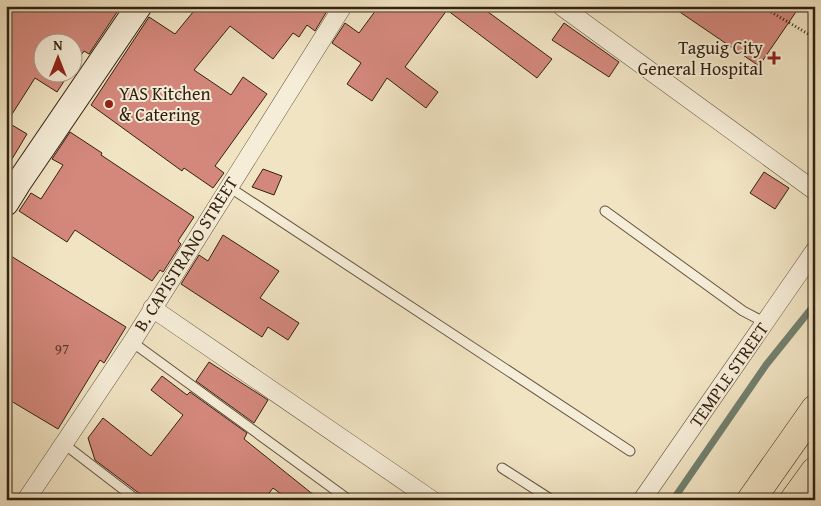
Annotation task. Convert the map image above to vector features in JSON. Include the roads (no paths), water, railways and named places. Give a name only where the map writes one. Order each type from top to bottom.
[{"type":"main road","points":[[6,203],[139,6]]},
{"type":"main road","points":[[751,500],[815,409]]},
{"type":"main road","points":[[794,500],[815,471]]},
{"type":"street","name":"B. CAPISTRANO STREET","points":[[26,500],[132,342],[343,6]]},
{"type":"street","points":[[561,6],[815,191]]},
{"type":"street","name":"TEMPLE STREET","points":[[642,500],[815,250]]},
{"type":"street","points":[[152,308],[432,500]]},
{"type":"lane","points":[[229,187],[630,451]]},
{"type":"lane","points":[[605,211],[743,311],[764,322]]},
{"type":"lane","points":[[132,342],[349,500]]},
{"type":"lane","points":[[64,444],[137,500]]},
{"type":"lane","points":[[502,468],[552,500]]},
{"type":"waterway","points":[[673,500],[766,365],[815,304]]},
{"type":"place","name":"Taguig City General Hospital","points":[[774,58]]},
{"type":"place","name":"YAS Kitchen & Catering","points":[[109,104]]}]
